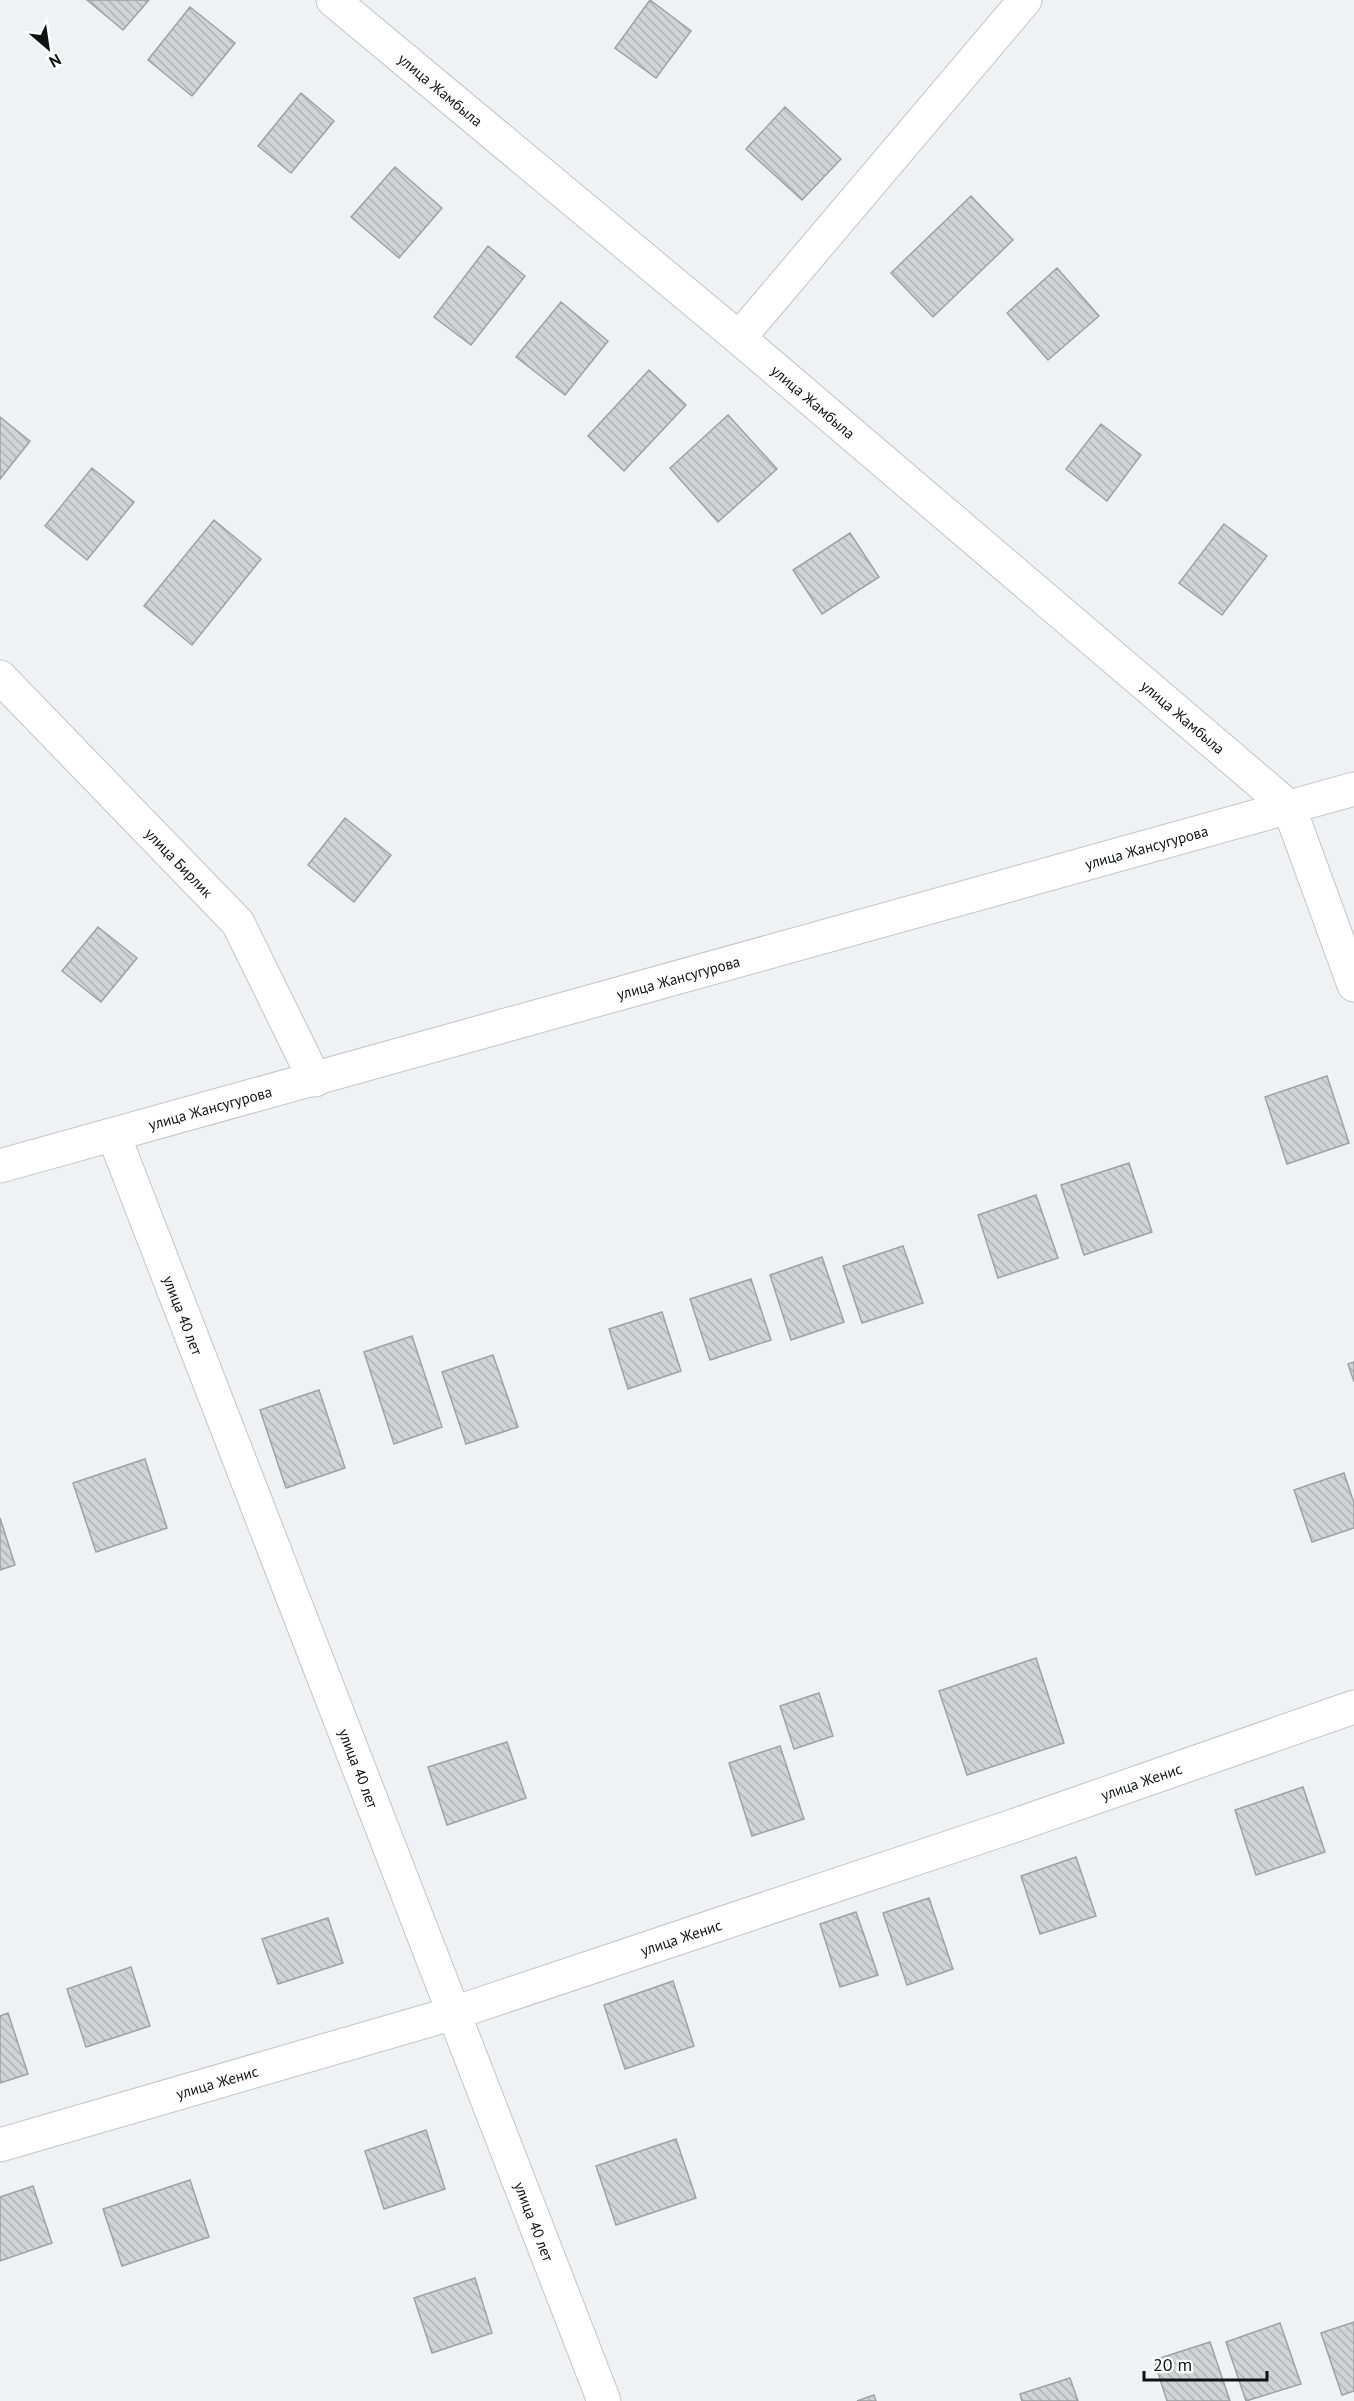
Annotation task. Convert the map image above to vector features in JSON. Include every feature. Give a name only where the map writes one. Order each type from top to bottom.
[{"type":"street","name":"улица Жамбыла","points":[[333,0],[739,338],[1289,807]]},
{"type":"street","points":[[739,338],[1025,0]]},
{"type":"street","name":"улица Бирлик","points":[[0,677],[238,923],[315,1080]]},
{"type":"street","name":"улица Жансугурова","points":[[0,1166],[1354,789]]},
{"type":"street","points":[[1289,807],[1348,952],[1354,986]]},
{"type":"street","name":"улица 40 лет","points":[[114,1136],[604,2401]]},
{"type":"street","name":"улица Женис","points":[[0,2145],[454,2013],[1010,1827],[1354,1707]]},
{"type":"building","points":[[87,0],[149,0],[123,30]]},
{"type":"building","points":[[650,0],[691,31],[656,78],[615,48]]},
{"type":"building","points":[[190,7],[235,43],[192,96],[148,60]]},
{"type":"building","points":[[301,93],[334,121],[291,173],[258,146]]},
{"type":"building","points":[[785,107],[841,159],[802,200],[746,149]]},
{"type":"building","points":[[395,167],[442,208],[399,258],[351,217]]},
{"type":"building","points":[[971,196],[1013,240],[933,317],[891,273]]},
{"type":"building","points":[[488,246],[525,276],[471,345],[434,317]]},
{"type":"building","points":[[1057,268],[1099,316],[1048,360],[1007,313]]},
{"type":"building","points":[[561,302],[608,341],[565,395],[516,357]]},
{"type":"building","points":[[649,370],[686,405],[624,471],[588,436]]},
{"type":"building","points":[[728,415],[777,469],[718,522],[670,468]]},
{"type":"building","points":[[0,417],[30,441],[0,479]]},
{"type":"building","points":[[1101,424],[1141,455],[1107,501],[1066,469]]},
{"type":"building","points":[[92,468],[134,502],[87,560],[45,526]]},
{"type":"building","points":[[214,520],[261,559],[192,645],[144,606]]},
{"type":"building","points":[[1224,524],[1267,556],[1222,615],[1179,583]]},
{"type":"building","points":[[850,533],[879,577],[822,614],[793,570]]},
{"type":"building","points":[[345,818],[391,855],[354,902],[308,865]]},
{"type":"building","points":[[98,927],[137,958],[101,1002],[62,971]]},
{"type":"building","points":[[1327,1076],[1349,1143],[1287,1164],[1265,1097]]},
{"type":"building","points":[[1129,1163],[1152,1232],[1084,1255],[1061,1185]]},
{"type":"building","points":[[1036,1195],[1058,1258],[998,1278],[978,1215]]},
{"type":"building","points":[[903,1246],[923,1303],[862,1323],[843,1266]]},
{"type":"building","points":[[822,1257],[844,1322],[791,1340],[770,1275]]},
{"type":"building","points":[[751,1279],[771,1340],[710,1360],[690,1299]]},
{"type":"building","points":[[662,1312],[681,1371],[628,1389],[609,1329]]},
{"type":"building","points":[[412,1336],[442,1427],[394,1444],[364,1352]]},
{"type":"building","points":[[493,1355],[518,1427],[466,1444],[442,1372]]},
{"type":"building","points":[[1354,1362],[1354,1382],[1348,1364]]},
{"type":"building","points":[[319,1390],[345,1468],[286,1488],[260,1410]]},
{"type":"building","points":[[145,1459],[167,1528],[96,1552],[73,1483]]},
{"type":"building","points":[[1344,1473],[1354,1503],[1354,1528],[1312,1542],[1294,1490]]},
{"type":"building","points":[[0,1518],[15,1565],[0,1570]]},
{"type":"building","points":[[1036,1658],[1064,1743],[967,1775],[939,1691]]},
{"type":"building","points":[[819,1693],[833,1736],[794,1749],[780,1706]]},
{"type":"building","points":[[507,1742],[526,1798],[447,1825],[428,1767]]},
{"type":"building","points":[[780,1746],[804,1819],[752,1836],[729,1763]]},
{"type":"building","points":[[1303,1787],[1325,1852],[1256,1875],[1235,1810]]},
{"type":"building","points":[[1076,1857],[1096,1916],[1040,1934],[1021,1876]]},
{"type":"building","points":[[929,1898],[953,1969],[907,1985],[883,1913]]},
{"type":"building","points":[[856,1912],[878,1975],[840,1987],[820,1924]]},
{"type":"building","points":[[328,1918],[343,1963],[278,1984],[262,1939]]},
{"type":"building","points":[[131,1967],[150,2026],[86,2047],[67,1989]]},
{"type":"building","points":[[673,1981],[694,2046],[625,2069],[604,2005]]},
{"type":"building","points":[[8,2013],[28,2074],[0,2083],[0,2016]]},
{"type":"building","points":[[426,2130],[445,2189],[384,2209],[365,2151]]},
{"type":"building","points":[[676,2139],[696,2198],[616,2225],[596,2166]]},
{"type":"building","points":[[190,2180],[209,2237],[122,2266],[103,2209]]},
{"type":"building","points":[[33,2186],[52,2243],[0,2261],[0,2197]]},
{"type":"building","points":[[475,2278],[492,2333],[432,2353],[414,2298]]},
{"type":"building","points":[[1354,2322],[1354,2391],[1342,2395],[1321,2333]]},
{"type":"building","points":[[1280,2323],[1301,2384],[1246,2401],[1226,2342]]},
{"type":"building","points":[[1210,2342],[1230,2401],[1167,2401],[1154,2360]]},
{"type":"building","points":[[1070,2378],[1078,2401],[1022,2401],[1020,2394]]},
{"type":"building","points":[[874,2395],[876,2401],[857,2401]]}]
